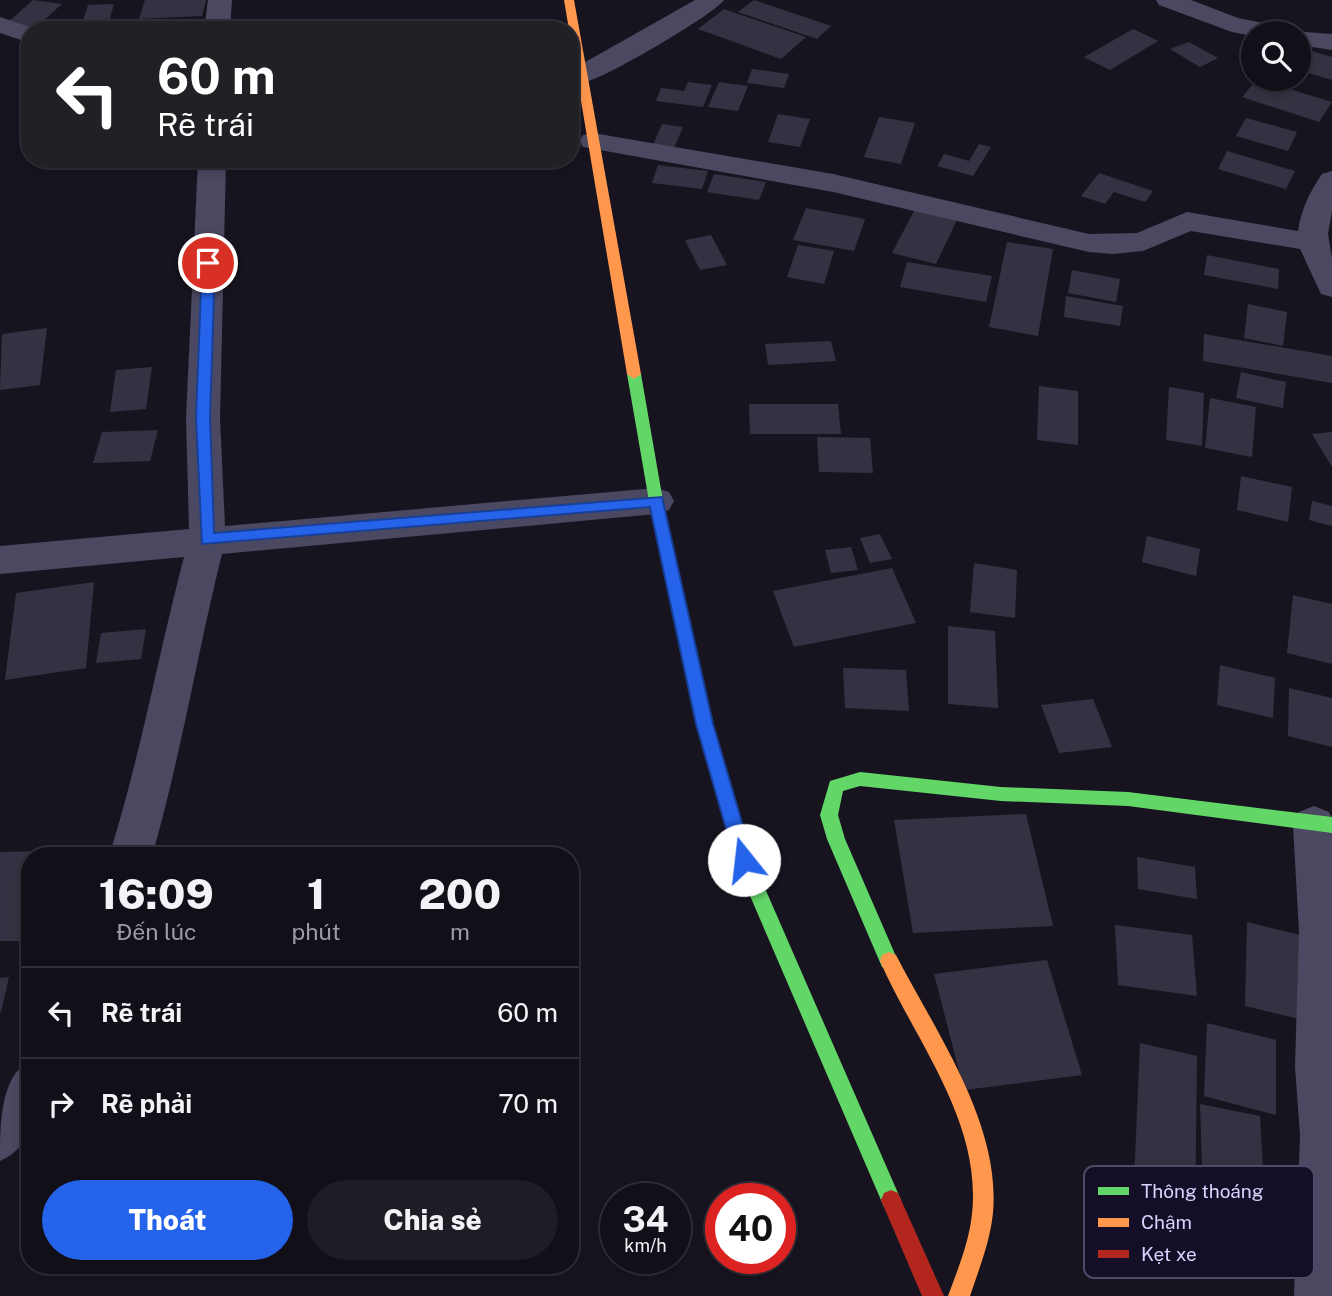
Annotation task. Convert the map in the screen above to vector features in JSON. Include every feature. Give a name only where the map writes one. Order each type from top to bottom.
[{"type":"street","points":[[217,21],[219,0]]},
{"type":"street","points":[[569,0],[573,21]]},
{"type":"street","points":[[582,75],[630,50],[712,0]]},
{"type":"street","points":[[1168,0],[1241,26]]},
{"type":"street","points":[[0,25],[21,32]]},
{"type":"street","points":[[1311,39],[1332,42]]},
{"type":"street","points":[[579,58],[656,501],[704,724],[744,860],[933,1296]]},
{"type":"street","points":[[593,141],[833,183],[1089,243],[1113,245],[1143,242],[1187,222],[1311,242]]},
{"type":"street","points":[[133,847],[153,781],[176,660],[207,540],[203,418],[212,168]]},
{"type":"street","points":[[1332,180],[1314,218],[1311,242],[1318,263],[1332,287]]},
{"type":"street","points":[[0,560],[656,501]]},
{"type":"street","points":[[959,1296],[971,1268],[982,1214],[984,1175],[977,1140],[953,1082],[896,976],[836,839],[829,815],[836,786],[860,779],[1001,794],[1128,799],[1230,810],[1323,825],[1319,1067],[1328,1136],[1320,1296]]},
{"type":"street","points":[[0,1137],[21,1100]]},
{"type":"building","points":[[33,0],[62,4],[43,21],[21,21],[21,27],[6,24]]},
{"type":"building","points":[[145,0],[206,0],[202,16],[139,19]]},
{"type":"building","points":[[754,0],[831,26],[817,39],[738,12]]},
{"type":"building","points":[[114,4],[109,21],[83,21],[88,5]]},
{"type":"building","points":[[724,9],[806,37],[781,59],[698,29]]},
{"type":"building","points":[[1133,29],[1158,41],[1110,70],[1084,57]]},
{"type":"building","points":[[1189,42],[1218,58],[1200,67],[1170,49]]},
{"type":"building","points":[[1311,51],[1332,57],[1332,80],[1311,74]]},
{"type":"building","points":[[752,69],[789,74],[784,88],[747,83]]},
{"type":"building","points":[[688,82],[712,85],[703,107],[656,101],[661,88],[684,91]]},
{"type":"building","points":[[719,82],[748,86],[738,111],[708,107]]},
{"type":"building","points":[[1247,91],[1296,91],[1332,102],[1319,122],[1242,97]]},
{"type":"building","points":[[778,114],[810,119],[800,147],[768,142]]},
{"type":"building","points":[[879,117],[915,123],[901,164],[864,157]]},
{"type":"building","points":[[1246,118],[1297,132],[1288,151],[1236,136]]},
{"type":"building","points":[[662,124],[683,127],[674,148],[653,145]]},
{"type":"building","points":[[979,144],[991,147],[973,176],[937,166],[944,154],[969,161]]},
{"type":"building","points":[[1227,151],[1295,171],[1286,189],[1218,169]]},
{"type":"building","points":[[658,165],[708,171],[702,189],[652,183]]},
{"type":"building","points":[[1099,173],[1153,191],[1145,202],[1114,192],[1105,204],[1081,196]]},
{"type":"building","points":[[714,174],[766,182],[759,200],[707,192]]},
{"type":"building","points":[[806,208],[865,219],[854,251],[793,240]]},
{"type":"building","points":[[915,209],[957,220],[936,264],[892,253]]},
{"type":"building","points":[[711,235],[727,265],[700,270],[685,240]]},
{"type":"building","points":[[1007,242],[1053,249],[1038,336],[989,327]]},
{"type":"building","points":[[798,245],[834,251],[824,284],[787,277]]},
{"type":"building","points":[[1207,255],[1279,269],[1278,289],[1204,275]]},
{"type":"building","points":[[907,262],[992,276],[986,302],[900,287]]},
{"type":"building","points":[[1072,270],[1120,279],[1116,302],[1068,293]]},
{"type":"building","points":[[1066,296],[1123,306],[1120,326],[1064,317]]},
{"type":"building","points":[[1248,304],[1287,312],[1283,346],[1244,338]]},
{"type":"building","points":[[47,328],[40,385],[0,390],[2,334]]},
{"type":"building","points":[[1204,334],[1332,356],[1332,383],[1203,361]]},
{"type":"building","points":[[831,341],[836,361],[768,365],[765,344]]},
{"type":"building","points":[[152,367],[146,409],[110,412],[116,370]]},
{"type":"building","points":[[1241,372],[1286,382],[1283,408],[1236,398]]},
{"type":"building","points":[[1039,386],[1078,391],[1078,445],[1037,440]]},
{"type":"building","points":[[1169,387],[1204,393],[1202,446],[1166,440]]},
{"type":"building","points":[[1210,398],[1256,407],[1252,457],[1205,448]]},
{"type":"building","points":[[749,404],[838,404],[841,434],[750,434]]},
{"type":"building","points":[[158,430],[150,461],[93,463],[102,432]]},
{"type":"building","points":[[1332,432],[1332,467],[1312,434]]},
{"type":"building","points":[[817,437],[870,438],[873,473],[819,472]]},
{"type":"building","points":[[1241,476],[1292,487],[1288,522],[1237,510]]},
{"type":"building","points":[[1312,501],[1332,506],[1332,526],[1309,520]]},
{"type":"building","points":[[880,534],[892,559],[870,563],[860,538]]},
{"type":"building","points":[[1147,536],[1200,549],[1196,576],[1142,562]]},
{"type":"building","points":[[851,547],[858,570],[831,573],[825,550]]},
{"type":"building","points":[[974,563],[1017,570],[1015,618],[970,612]]},
{"type":"building","points":[[892,568],[916,623],[794,647],[773,591]]},
{"type":"building","points":[[94,582],[86,668],[5,680],[16,593]]},
{"type":"building","points":[[1293,595],[1332,604],[1332,664],[1287,653]]},
{"type":"building","points":[[948,626],[995,631],[998,708],[948,704]]},
{"type":"building","points":[[146,629],[141,659],[96,663],[101,633]]},
{"type":"building","points":[[1220,665],[1275,678],[1273,718],[1217,705]]},
{"type":"building","points":[[843,668],[906,670],[909,711],[845,708]]},
{"type":"building","points":[[1289,688],[1332,698],[1332,747],[1288,736]]},
{"type":"building","points":[[1093,699],[1112,747],[1059,753],[1041,705]]},
{"type":"building","points":[[1026,814],[1053,926],[913,933],[894,820]]},
{"type":"building","points":[[0,852],[21,852],[21,941],[0,941]]},
{"type":"building","points":[[1137,857],[1195,867],[1197,899],[1138,889]]},
{"type":"building","points":[[1247,922],[1300,935],[1299,1019],[1245,1006]]},
{"type":"building","points":[[1115,925],[1192,935],[1197,996],[1118,985]]},
{"type":"building","points":[[1047,960],[1082,1075],[964,1090],[934,974]]},
{"type":"building","points":[[9,977],[1,1012],[0,1012],[0,978]]},
{"type":"building","points":[[1207,1023],[1276,1040],[1276,1115],[1204,1096]]},
{"type":"building","points":[[1140,1043],[1197,1056],[1196,1166],[1135,1166]]},
{"type":"building","points":[[1200,1104],[1260,1116],[1263,1166],[1202,1166]]},
{"type":"traffic: fast","points":[[634,374],[656,501],[704,724],[744,861],[891,1200]]},
{"type":"traffic: fast","points":[[889,961],[836,839],[829,815],[836,786],[860,779],[1001,794],[1128,799],[1332,825]]},
{"type":"traffic: slow","points":[[569,0],[573,21]]},
{"type":"traffic: slow","points":[[579,58],[634,374]]},
{"type":"traffic: slow","points":[[889,961],[964,1107],[981,1170],[983,1203],[980,1227],[959,1296]]},
{"type":"traffic: jam","points":[[891,1200],[933,1296]]},
{"type":"route","points":[[208,263],[203,418],[207,540],[656,501],[704,724],[744,860]]}]
